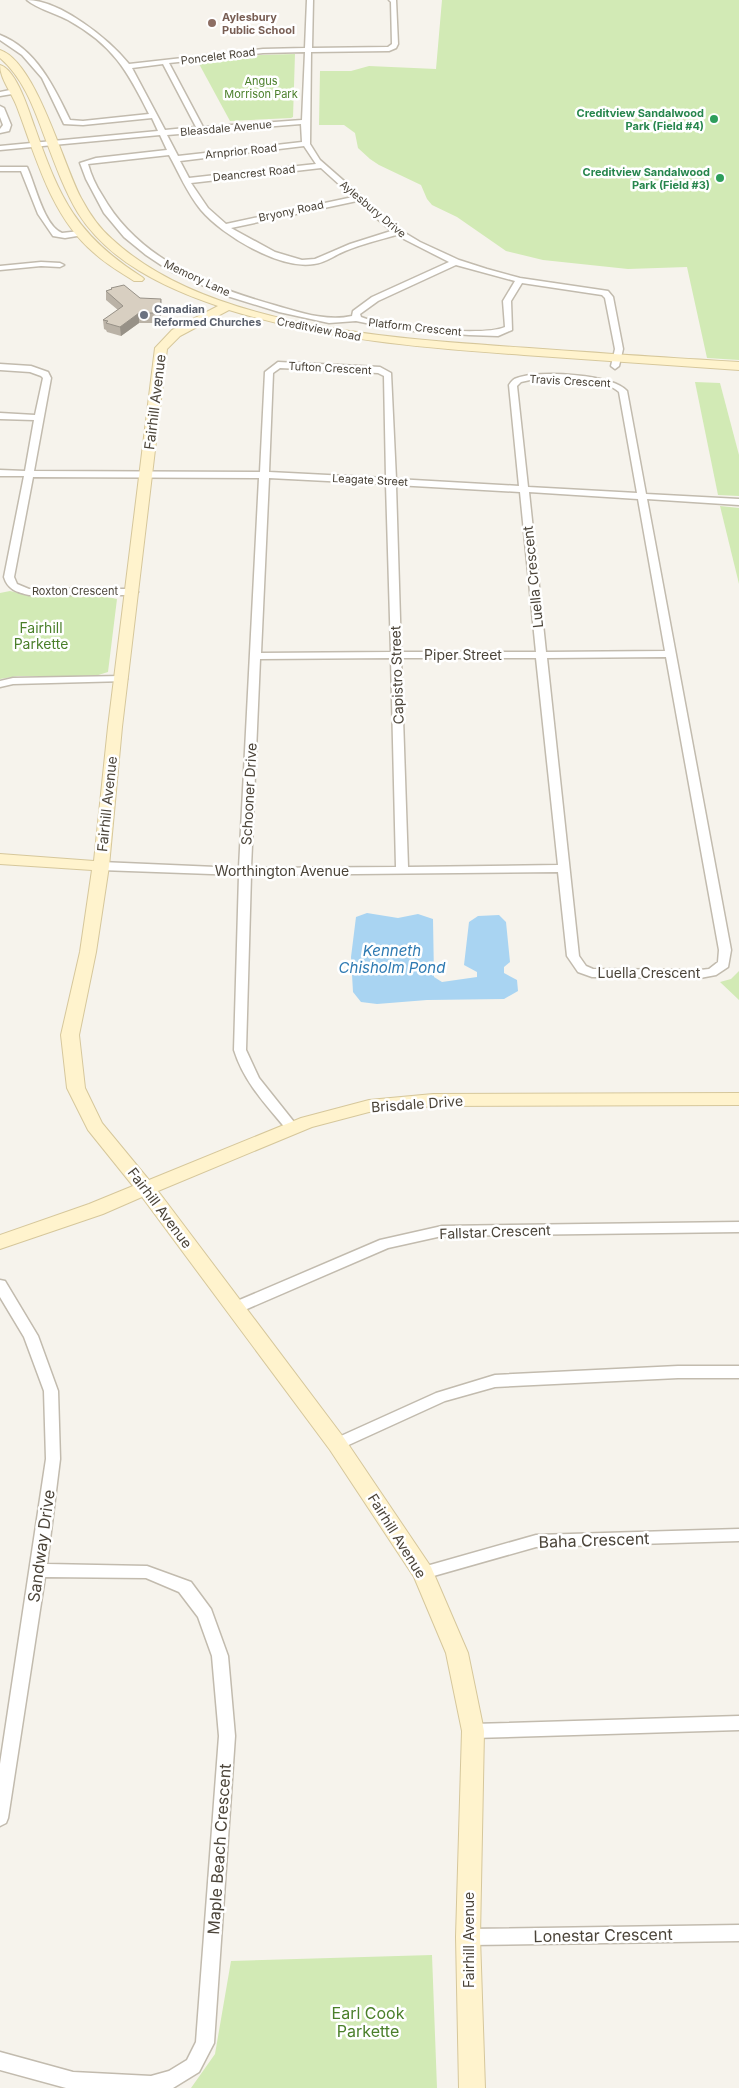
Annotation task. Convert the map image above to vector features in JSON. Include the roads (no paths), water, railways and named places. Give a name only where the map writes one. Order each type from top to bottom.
[{"type":"main road","name":"Creditview Road","points":[[0,53],[17,69],[26,81],[82,212],[96,230],[110,244],[131,260],[187,291],[226,306],[302,327],[371,338],[739,374]]},
{"type":"main road","name":"Creditview Road","points":[[0,68],[15,91],[37,146],[38,167],[80,234],[102,255],[136,278],[176,297],[214,312],[297,335],[372,347],[616,362],[739,366]]},
{"type":"main road","name":"Fairhill Avenue","points":[[226,306],[176,333],[162,348],[101,866],[88,952],[70,1035],[76,1088],[94,1126],[146,1188],[337,1444],[423,1573],[457,1653],[473,1731],[468,1937],[472,2088]]},
{"type":"main road","name":"Worthington Avenue","points":[[0,859],[101,866]]},
{"type":"main road","name":"Brisdale Drive","points":[[0,1242],[96,1209],[292,1127],[352,1110],[419,1101],[739,1099]]},
{"type":"street","points":[[30,0],[60,14],[96,35],[128,66],[186,181],[206,211],[224,227],[264,250],[304,263],[321,260],[361,242],[397,232]]},
{"type":"street","points":[[306,144],[305,122],[310,0]]},
{"type":"street","name":"Poncelet Road","points":[[128,66],[262,51],[392,48],[395,44],[394,2],[392,0]]},
{"type":"street","points":[[0,37],[24,54],[45,77],[67,122],[83,123],[154,116]]},
{"type":"street","points":[[165,62],[201,130]]},
{"type":"street","points":[[0,94],[15,91]]},
{"type":"street","points":[[0,108],[7,125]]},
{"type":"street","name":"Bleasdale Avenue","points":[[0,148],[134,139],[201,130],[305,122]]},
{"type":"street","points":[[7,125],[28,123]]},
{"type":"street","points":[[0,131],[6,129],[7,125]]},
{"type":"street","name":"Arnprior Road","points":[[173,155],[306,144]]},
{"type":"street","name":"Aylesbury Drive","points":[[306,144],[322,166],[397,232],[427,249],[456,262],[520,280],[605,292],[609,297],[619,349],[616,362]]},
{"type":"street","name":"Bleasdale Avenue","points":[[0,152],[37,146]]},
{"type":"street","name":"Memory Lane","points":[[173,155],[96,160],[84,163],[105,211],[124,234],[150,255],[168,266],[234,295],[274,308],[332,321],[356,318]]},
{"type":"street","name":"Deancrest Road","points":[[186,181],[322,166]]},
{"type":"street","points":[[0,169],[38,167]]},
{"type":"street","points":[[24,169],[38,206],[54,232],[61,235],[80,234]]},
{"type":"street","name":"Bryony Road","points":[[224,227],[359,198]]},
{"type":"street","name":"Platform Crescent","points":[[456,262],[369,302],[356,313],[356,318],[369,323],[405,327],[498,333],[509,328],[507,301],[520,280]]},
{"type":"street","points":[[0,268],[41,264],[60,265]]},
{"type":"street","name":"Tufton Crescent","points":[[264,475],[269,372],[278,366],[285,365],[380,370],[388,374],[391,481]]},
{"type":"street","name":"Roxton Crescent","points":[[0,367],[31,369],[45,374],[47,380],[8,577],[13,587],[29,592],[133,592]]},
{"type":"street","name":"Travis Crescent","points":[[523,489],[513,386],[518,380],[530,377],[604,381],[618,385],[623,391],[642,497]]},
{"type":"street","points":[[0,416],[39,418]]},
{"type":"street","name":"Leagate Street","points":[[0,472],[28,474],[264,475],[739,502]]},
{"type":"street","name":"Schooner Drive","points":[[264,475],[245,872],[240,1050],[243,1062],[255,1083],[292,1127]]},
{"type":"street","name":"Capistro Street","points":[[391,481],[402,870]]},
{"type":"street","name":"Luella Crescent","points":[[523,489],[571,943],[574,956],[582,969],[592,973],[700,974],[712,972],[724,964],[725,950],[642,497]]},
{"type":"street","name":"Piper Street","points":[[255,656],[670,654]]},
{"type":"street","points":[[0,684],[13,681],[122,679]]},
{"type":"street","name":"Worthington Avenue","points":[[101,866],[175,871],[245,872],[564,868]]},
{"type":"street","name":"Fallstar Crescent","points":[[235,1308],[385,1244],[442,1231],[739,1228]]},
{"type":"street","name":"Sandway Drive","points":[[0,1285],[31,1336],[52,1391],[53,1460],[0,1818]]},
{"type":"street","points":[[337,1444],[441,1397],[495,1381],[678,1372],[739,1372]]},
{"type":"street","name":"Baha Crescent","points":[[423,1573],[536,1541],[739,1535]]},
{"type":"street","name":"Maple Beach Crescent","points":[[0,2061],[73,2081],[151,2085],[173,2080],[193,2066],[205,2043],[227,1736],[220,1656],[205,1614],[185,1587],[147,1572],[38,1570]]},
{"type":"street","points":[[473,1731],[739,1723]]},
{"type":"street","name":"Lonestar Crescent","points":[[468,1937],[739,1933]]},
{"type":"water","name":"Kenneth Chisholm Pond","points":[[367,913],[398,918],[418,914],[433,919],[434,977],[442,982],[477,977],[477,972],[464,965],[469,922],[478,916],[499,915],[506,922],[510,962],[504,967],[504,973],[517,980],[518,991],[504,999],[427,1000],[377,1004],[361,1002],[353,992],[351,957],[356,917]]},
{"type":"place","name":"Aylesbury Public School","points":[[212,23]]},
{"type":"place","name":"Creditview Sandalwood Park (Field #4)","points":[[714,119]]},
{"type":"place","name":"Creditview Sandalwood Park (Field #3)","points":[[720,178]]},
{"type":"place","name":"Canadian Reformed Churches","points":[[144,315]]},
{"type":"park label","name":"Angus Morrison Park","points":[[261,87]]},
{"type":"park label","name":"Fairhill Parkette","points":[[41,636]]},
{"type":"park label","name":"Earl Cook Parkette","points":[[368,2022]]}]
